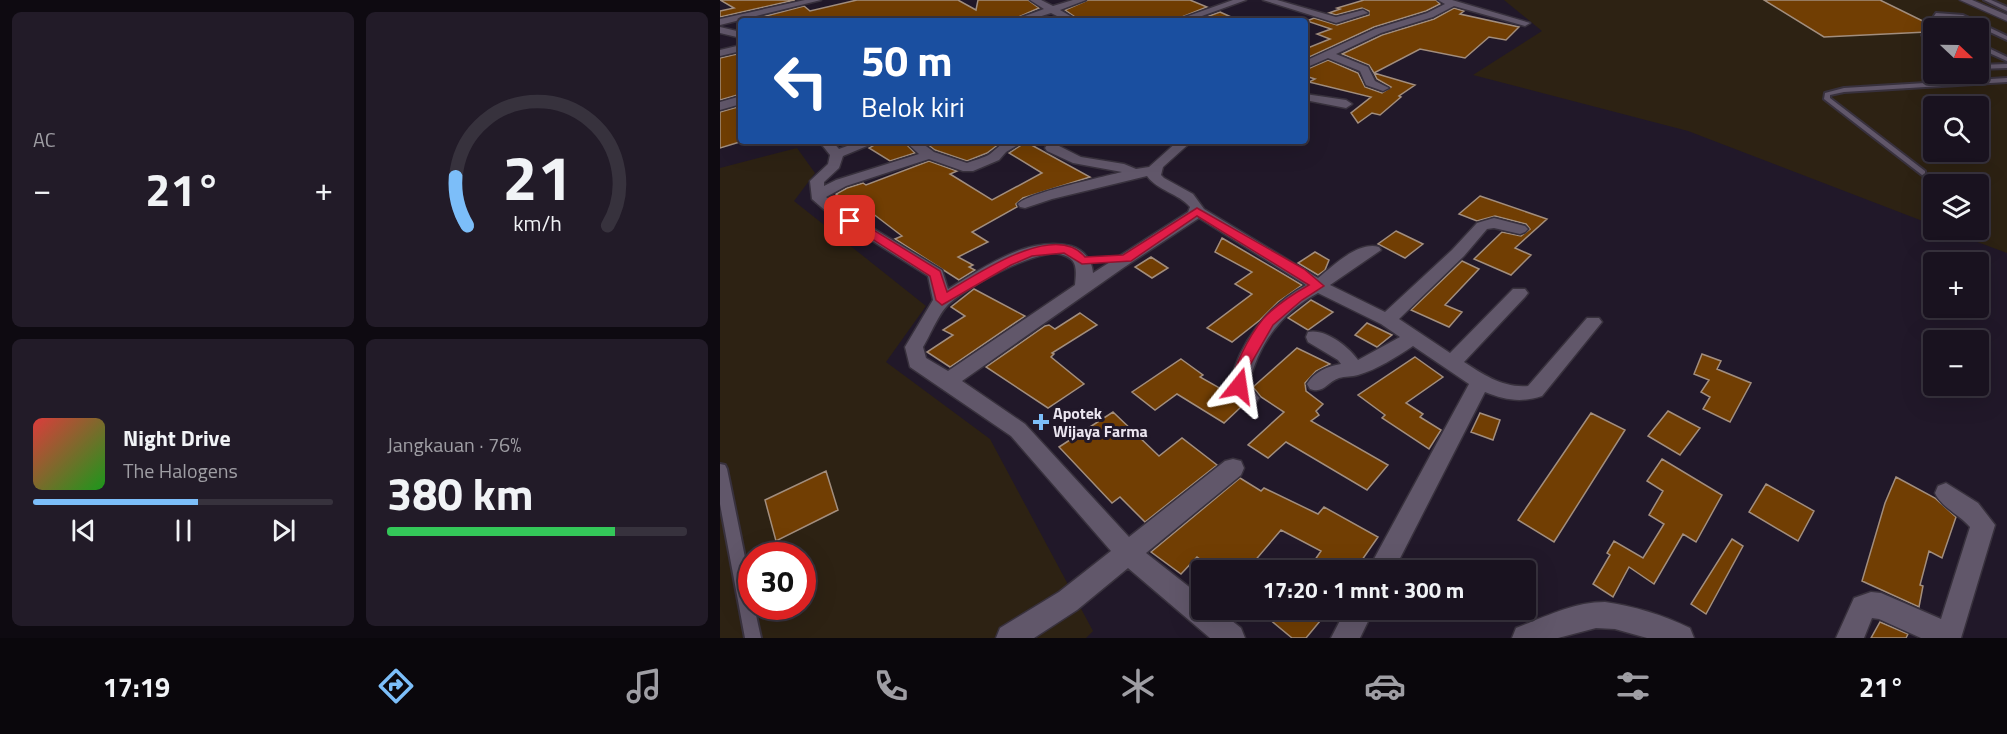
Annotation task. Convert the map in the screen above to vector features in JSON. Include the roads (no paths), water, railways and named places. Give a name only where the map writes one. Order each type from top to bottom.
[{"type":"street","points":[[720,22],[817,0]]},
{"type":"street","points":[[1034,0],[1069,18]]},
{"type":"street","points":[[1026,18],[1082,0]]},
{"type":"street","points":[[1188,18],[1242,0]]},
{"type":"street","points":[[1267,0],[1336,20],[1363,13]]},
{"type":"street","points":[[1442,0],[1525,23]]},
{"type":"street","points":[[1964,0],[2007,18]]},
{"type":"street","points":[[1308,64],[1378,31],[1430,15],[1453,3]]},
{"type":"street","points":[[720,30],[738,34]]},
{"type":"street","points":[[720,53],[738,49]]},
{"type":"street","points":[[1329,55],[1364,69],[1370,83],[1383,88]]},
{"type":"street","points":[[1308,98],[1346,104]]},
{"type":"street","points":[[720,106],[738,101]]},
{"type":"street","points":[[855,144],[831,148],[834,165],[817,181],[817,196],[833,210],[936,274],[942,300]]},
{"type":"street","points":[[915,144],[929,156],[968,168],[994,157],[1001,149],[1012,144]]},
{"type":"street","points":[[1025,204],[1043,195],[1133,173],[1154,171],[1182,144]]},
{"type":"street","points":[[1052,148],[1078,160],[1124,168],[1133,173]]},
{"type":"street","points":[[817,196],[841,183],[929,156]]},
{"type":"street","points":[[1154,171],[1154,176],[1162,183],[1194,201],[1197,211],[1300,272],[1318,286],[1387,320],[1480,382],[1512,394],[1527,394],[1535,391],[1593,322]]},
{"type":"street","points":[[948,381],[1197,211]]},
{"type":"street","points":[[1387,320],[1458,253],[1482,226],[1494,223],[1520,228]]},
{"type":"street","points":[[1083,287],[1082,261],[1076,254],[1066,249],[1029,252],[1006,262],[942,300],[914,347],[917,362],[1018,430],[1127,552],[1231,638]]},
{"type":"street","points":[[1249,398],[1239,386],[1242,367],[1268,322],[1297,297],[1318,286],[1355,256],[1373,249]]},
{"type":"street","points":[[1082,261],[1126,258]]},
{"type":"street","points":[[1452,362],[1519,293]]},
{"type":"street","points":[[1315,337],[1345,355],[1354,369]]},
{"type":"street","points":[[1317,384],[1333,372],[1354,369],[1377,360],[1413,338]]},
{"type":"street","points":[[1386,560],[1480,382]]},
{"type":"street","points":[[1010,638],[1068,601],[1233,468]]},
{"type":"street","points":[[1850,638],[1863,608],[1871,605],[1881,606],[1938,632],[1950,633],[1983,525],[1970,510],[1946,493]]},
{"type":"street","points":[[1526,638],[1562,622],[1598,614],[1668,631],[1680,638]]},
{"type":"street","points":[[1345,638],[1355,620]]},
{"type":"lane","points":[[1986,0],[2007,9]]},
{"type":"lane","points":[[1936,15],[1961,16],[2007,38]]},
{"type":"lane","points":[[1989,50],[2007,59]]},
{"type":"lane","points":[[1989,67],[2007,66]]},
{"type":"lane","points":[[1922,173],[1827,99],[1827,94],[1844,90],[2007,80]]},
{"type":"lane","points":[[720,469],[753,638]]},
{"type":"place","name":"Apotek Wijaya Farma","points":[[1041,422]]}]
